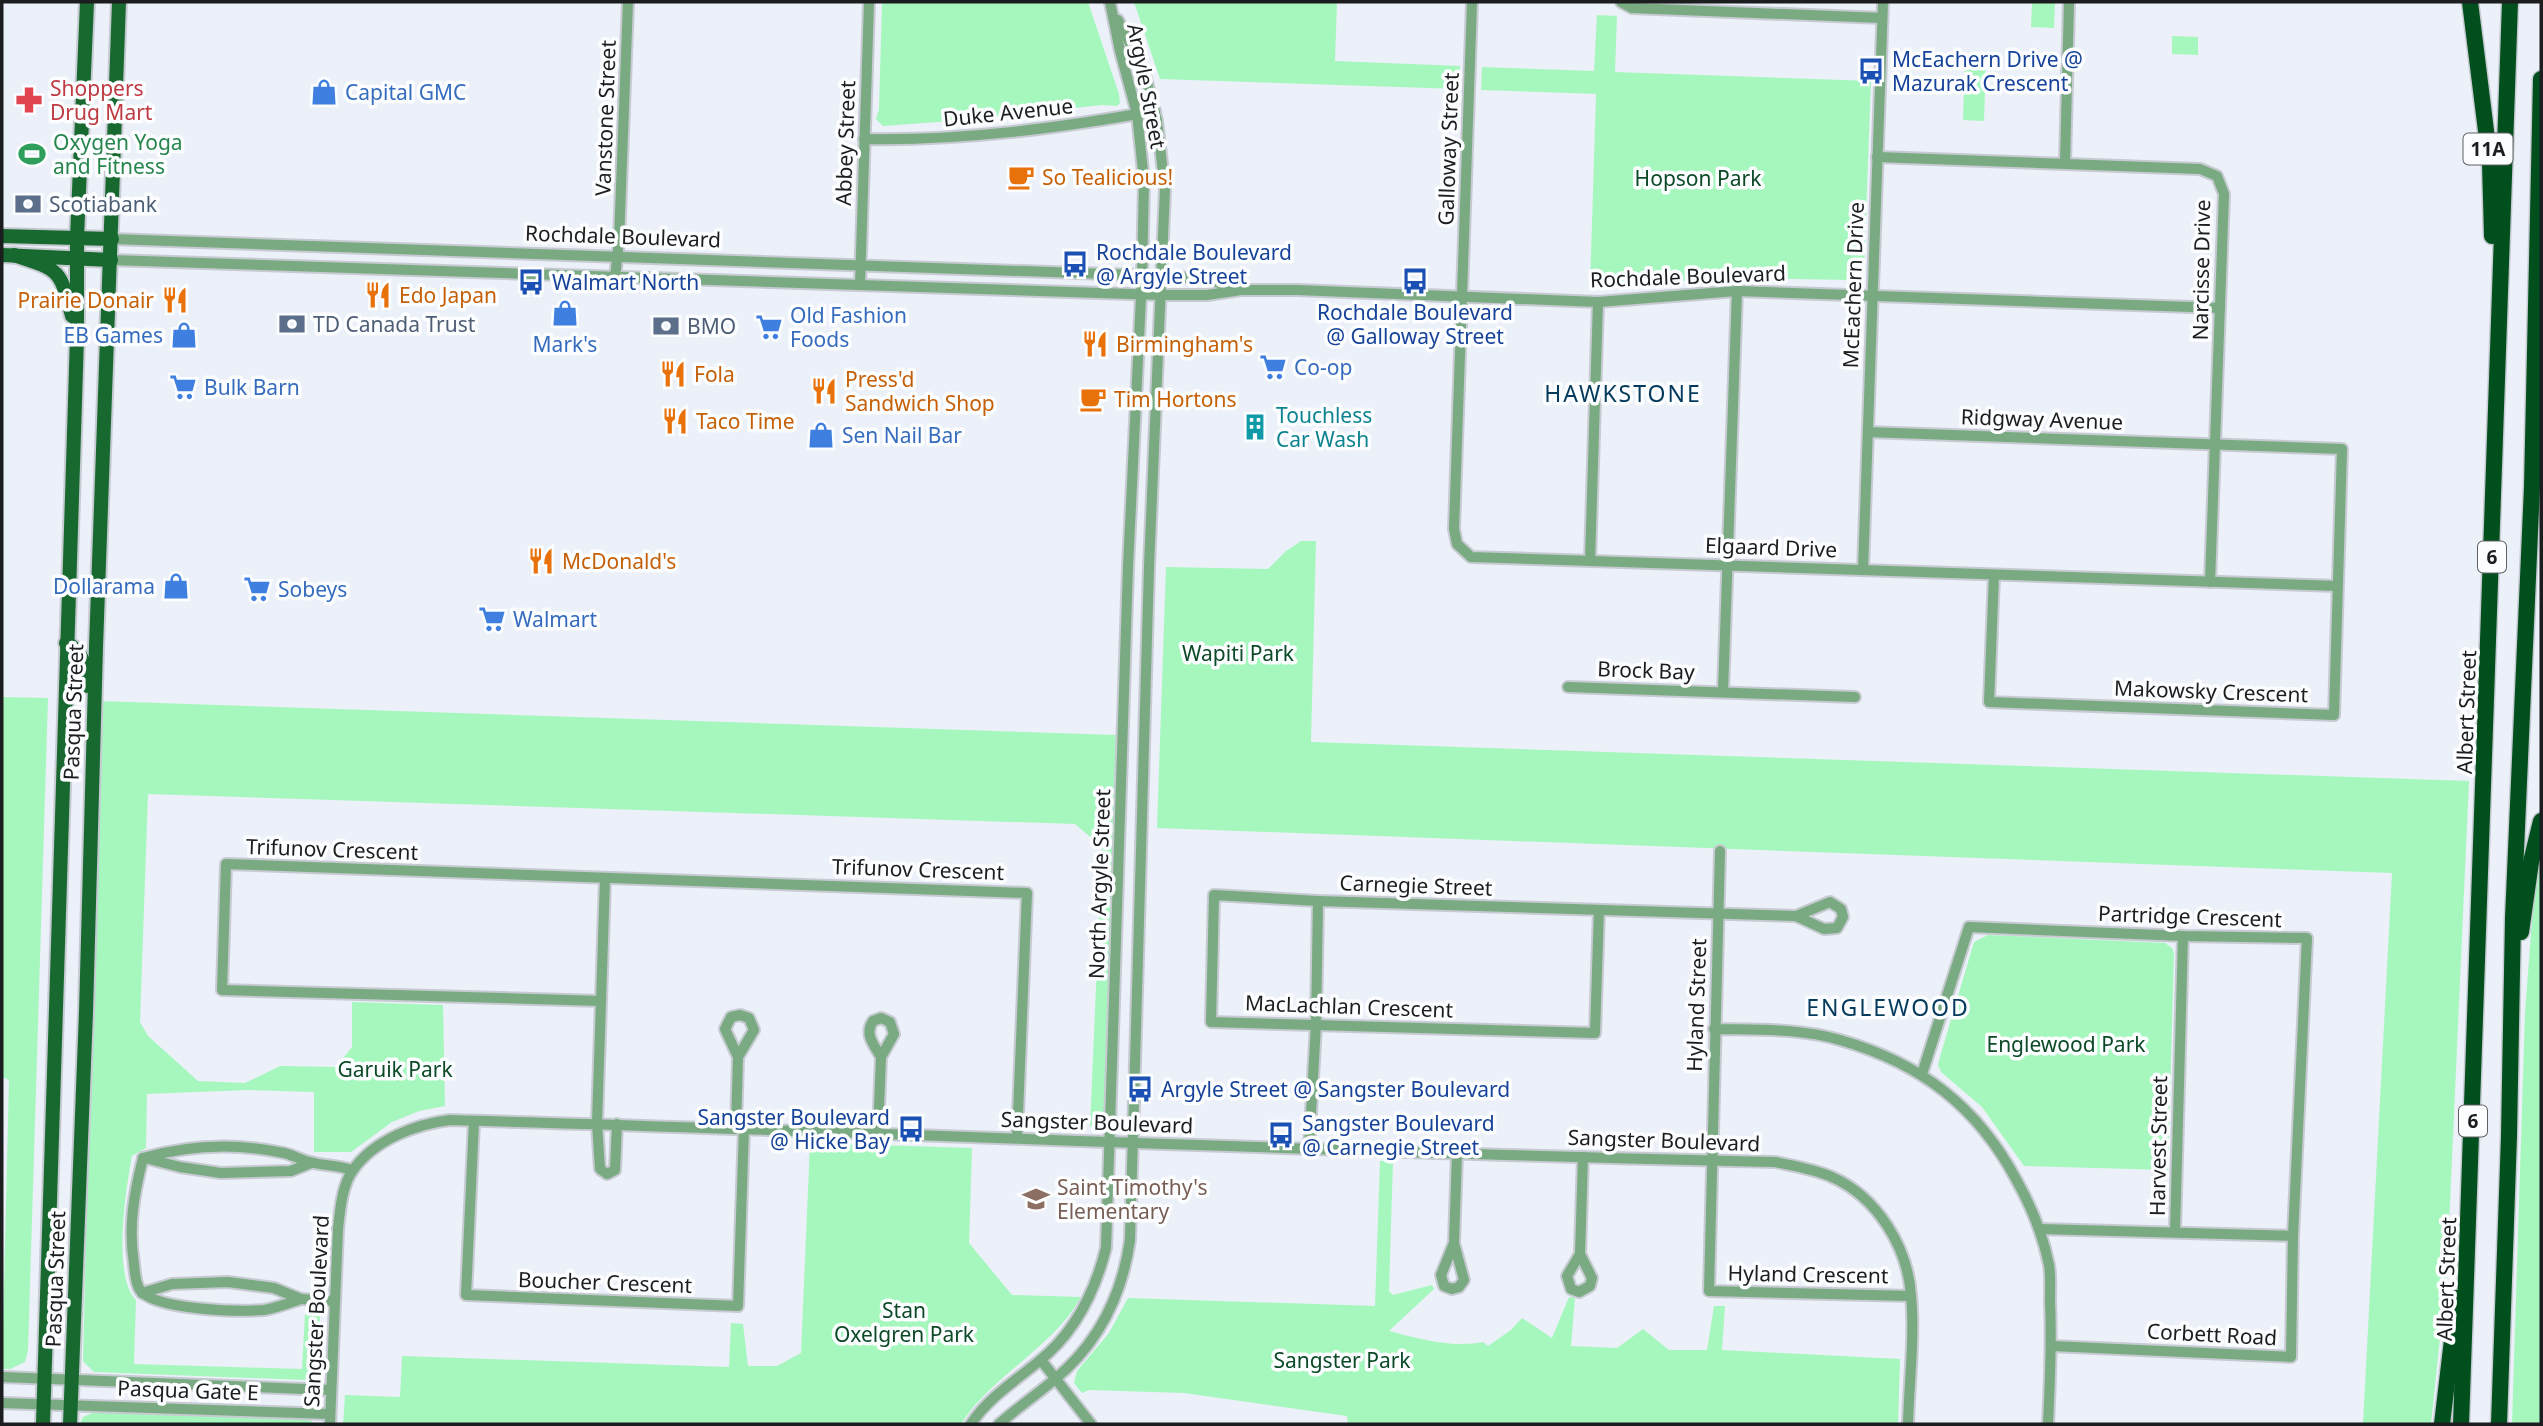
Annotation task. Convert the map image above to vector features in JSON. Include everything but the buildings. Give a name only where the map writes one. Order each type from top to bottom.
[{"type":"highway","name":"11A","points":[[2470,2],[2490,163],[2493,246],[2500,297]]},
{"type":"highway","name":"Albert Street","points":[[2461,1424],[2510,2]]},
{"type":"highway","name":"6","points":[[2499,1424],[2512,987],[2532,487],[2541,79]]},
{"type":"highway","points":[[2512,987],[2531,862],[2541,821]]},
{"type":"highway","points":[[2442,1424],[2469,1206]]},
{"type":"main road","name":"Pasqua Street","points":[[43,1424],[77,337],[77,238],[87,2]]},
{"type":"main road","name":"Pasqua Street","points":[[70,1424],[119,2]]},
{"type":"main road","name":"Rochdale Boulevard","points":[[2,236],[112,239]]},
{"type":"main road","name":"Rochdale Boulevard","points":[[8,255],[111,260]]},
{"type":"main road","points":[[8,255],[51,268],[58,274],[63,282],[77,337]]},
{"type":"main road","points":[[66,643],[81,655],[86,668],[93,736]]},
{"type":"street","name":"Vanstone Street","points":[[615,278],[619,240],[628,2]]},
{"type":"street","name":"Abbey Street","points":[[860,285],[869,2]]},
{"type":"street","name":"Galloway Street","points":[[1461,298],[1472,2]]},
{"type":"street","points":[[1621,2],[1632,8],[1882,18]]},
{"type":"street","name":"McEachern Drive","points":[[1863,569],[1883,2]]},
{"type":"street","points":[[2065,163],[2070,2]]},
{"type":"street","name":"Argyle Street","points":[[1112,7],[1144,71],[1156,111],[1165,189],[1161,295]]},
{"type":"street","name":"Argyle Street","points":[[1112,7],[1120,51],[1137,114],[1144,181],[1141,294]]},
{"type":"street","name":"Duke Avenue","points":[[864,139],[944,139],[1049,128],[1156,111]]},
{"type":"street","name":"Narcisse Drive","points":[[1877,157],[2200,169],[2217,176],[2224,194],[2210,583]]},
{"type":"street","name":"Rochdale Boulevard","points":[[112,239],[1162,276],[1206,279],[1241,290]]},
{"type":"street","name":"Rochdale Boulevard","points":[[111,260],[1161,295],[1207,295],[1241,290],[1598,302],[1737,291],[2220,309]]},
{"type":"street","points":[[1723,692],[1737,291]]},
{"type":"street","name":"North Argyle Street","points":[[971,1424],[996,1395],[1041,1360],[1076,1321],[1100,1275],[1107,1248],[1132,471],[1141,294]]},
{"type":"street","name":"North Argyle Street","points":[[999,1424],[1056,1378],[1086,1348],[1112,1309],[1127,1264],[1130,1240],[1149,567],[1161,295]]},
{"type":"street","name":"Elgaard Drive","points":[[1461,298],[1454,529],[1457,544],[1471,557],[2337,586]]},
{"type":"street","points":[[1590,561],[1598,302]]},
{"type":"street","name":"Ridgway Avenue","points":[[1868,432],[2215,444]]},
{"type":"street","name":"Makowsky Crescent","points":[[1994,575],[1989,702],[2334,715],[2342,449],[2215,444]]},
{"type":"street","name":"Brock Bay","points":[[1568,687],[1855,697]]},
{"type":"street","name":"Hyland Street","points":[[1712,1161],[1720,851]]},
{"type":"street","name":"Trifunov Crescent","points":[[601,1002],[222,990],[226,864],[1027,893],[1017,1138]]},
{"type":"street","points":[[605,879],[597,1123],[600,1169],[607,1174],[615,1170],[617,1125]]},
{"type":"street","name":"MacLachlan Crescent","points":[[1318,901],[1214,895],[1210,1022],[1595,1033],[1599,910]]},
{"type":"street","name":"Carnegie Street","points":[[1310,1149],[1318,901],[1796,916]]},
{"type":"street","name":"Partridge Crescent","points":[[1922,1074],[1969,927],[2307,938],[2293,1236]]},
{"type":"street","name":"Harvest Street","points":[[2175,1231],[2183,936]]},
{"type":"street","points":[[1714,1029],[1783,1031],[1839,1039],[1886,1056],[1922,1074],[1969,1111],[2001,1152],[2025,1194],[2040,1229],[2049,1267],[2052,1346],[2048,1424]]},
{"type":"street","points":[[738,1056],[740,1128]]},
{"type":"street","points":[[878,1133],[881,1057]]},
{"type":"street","name":"Sangster Boulevard","points":[[330,1419],[340,1205],[352,1170],[372,1152],[410,1129],[431,1122],[474,1121],[1775,1162],[1801,1167],[1832,1177],[1857,1192],[1891,1232],[1906,1263],[1912,1296],[1908,1424]]},
{"type":"street","name":"Boucher Crescent","points":[[474,1121],[466,1295],[738,1306],[740,1128]]},
{"type":"street","points":[[143,1158],[176,1149],[212,1146],[253,1148],[286,1153],[311,1163],[337,1165],[352,1170]]},
{"type":"street","points":[[1454,1243],[1457,1153]]},
{"type":"street","points":[[1580,1254],[1583,1157]]},
{"type":"street","points":[[143,1158],[221,1173],[290,1171],[311,1163]]},
{"type":"street","points":[[143,1158],[133,1196],[131,1221],[136,1284],[142,1293],[164,1303],[220,1311],[267,1310],[300,1299]]},
{"type":"street","name":"Hyland Crescent","points":[[1712,1161],[1709,1291],[1912,1296]]},
{"type":"street","points":[[2040,1229],[2293,1236]]},
{"type":"street","name":"Corbett Road","points":[[2052,1346],[2291,1357],[2293,1236]]},
{"type":"street","points":[[142,1293],[172,1284],[228,1282],[274,1288],[300,1299],[334,1301]]},
{"type":"street","points":[[1041,1360],[1091,1424]]},
{"type":"street","name":"Pasqua Gate E","points":[[2,1377],[331,1390]]},
{"type":"street","name":"Pasqua Gate E","points":[[2,1403],[330,1419]]},
{"type":"green space","points":[[882,2],[1088,2],[1120,103],[1117,106],[1102,105],[883,126],[876,119],[879,109]]},
{"type":"green space","points":[[1134,2],[1337,2],[1335,61],[1460,66],[1459,89],[1160,79]]},
{"type":"green space","points":[[2032,2],[2055,2],[2054,28],[2031,27]]},
{"type":"green space","name":"Hopson Park","points":[[1597,15],[1617,16],[1615,72],[1871,81],[1864,270],[1859,277],[1851,280],[1726,278],[1590,287],[1596,94],[1481,90],[1482,67],[1594,71]]},
{"type":"green space","points":[[2172,36],[2198,37],[2198,55],[2172,54]]},
{"type":"green space","points":[[1965,58],[1986,58],[1984,121],[1963,120]]},
{"type":"green space","name":"Wapiti Park","points":[[1301,541],[1316,541],[1311,742],[2469,781],[2447,1270],[2431,1424],[2363,1424],[2392,873],[1157,828],[1166,567],[1268,569]]},
{"type":"green space","points":[[2,697],[48,698],[28,1350],[25,1362],[10,1369],[2,1369],[9,1080],[2,1077]]},
{"type":"green space","name":"Garuik Park","points":[[99,701],[1116,735],[1104,1115],[1090,1127],[1102,847],[1075,824],[148,794],[140,1022],[148,1036],[198,1081],[245,1083],[280,1066],[336,1067],[352,1047],[352,1002],[443,1005],[445,1106],[419,1111],[392,1122],[351,1152],[314,1152],[314,1092],[248,1090],[147,1094],[146,1148],[132,1156],[123,1231],[124,1272],[129,1289],[136,1300],[134,1364],[302,1369],[305,1314],[311,1312],[320,1316],[318,1372],[315,1377],[305,1380],[94,1372],[83,1361]]},
{"type":"green space","points":[[2541,855],[2541,1424],[2512,1424],[2525,1013],[2534,893]]},
{"type":"green space","name":"Englewood Park","points":[[1988,935],[2165,943],[2172,948],[2168,1170],[2024,1166],[1982,1107],[1941,1072],[1938,1065],[1940,1057],[1974,942]]},
{"type":"green space","name":"Stan Oxelgren Park","points":[[810,1143],[972,1148],[969,1243],[1012,1295],[1081,1297],[1055,1332],[989,1390],[961,1424],[343,1424],[345,1395],[400,1397],[402,1356],[729,1367],[731,1323],[743,1324],[748,1366],[777,1366],[801,1353]]},
{"type":"green space","name":"Sangster Park","points":[[1380,1161],[1393,1161],[1389,1291],[1393,1295],[1432,1285],[1434,1289],[1389,1331],[1436,1342],[1483,1342],[1488,1346],[1511,1330],[1522,1318],[1552,1338],[1569,1297],[1575,1298],[1571,1346],[1617,1348],[1643,1329],[1669,1350],[1707,1350],[1714,1306],[1725,1306],[1722,1350],[1900,1359],[1898,1424],[1348,1424],[1347,1416],[1184,1393],[1089,1390],[1082,1393],[1074,1383],[1077,1371],[1109,1333],[1128,1298],[1375,1306]]},
{"type":"green space","points":[[97,1411],[310,1420],[315,1424],[80,1424],[83,1417]]},
{"type":"place","name":"McEachern Drive @ Mazurak Crescent","points":[[1871,71]]},
{"type":"place","name":"Capital GMC","points":[[324,92]]},
{"type":"place","name":"Shoppers Drug Mart","points":[[29,100]]},
{"type":"place","name":"Oxygen Yoga and Fitness","points":[[32,154]]},
{"type":"place","name":"So Tealicious!","points":[[1021,177]]},
{"type":"place","name":"Scotiabank","points":[[28,204]]},
{"type":"place","name":"Rochdale Boulevard @ Argyle Street","points":[[1075,264]]},
{"type":"place","name":"Rochdale Boulevard @ Galloway Street","points":[[1415,281]]},
{"type":"place","name":"Walmart North","points":[[531,282]]},
{"type":"place","name":"Edo Japan","points":[[378,295]]},
{"type":"place","name":"Prairie Donair","points":[[175,300]]},
{"type":"place","name":"Mark's","points":[[565,313]]},
{"type":"place","name":"TD Canada Trust","points":[[292,324]]},
{"type":"place","name":"BMO","points":[[666,326]]},
{"type":"place","name":"Old Fashion Foods","points":[[769,327]]},
{"type":"place","name":"EB Games","points":[[184,335]]},
{"type":"place","name":"Birmingham's","points":[[1095,344]]},
{"type":"place","name":"Co-op","points":[[1273,367]]},
{"type":"place","name":"Fola","points":[[673,374]]},
{"type":"place","name":"Bulk Barn","points":[[183,387]]},
{"type":"place","name":"Press'd Sandwich Shop","points":[[824,391]]},
{"type":"place","name":"Tim Hortons","points":[[1093,399]]},
{"type":"place","name":"Taco Time","points":[[675,421]]},
{"type":"place","name":"Touchless Car Wash","points":[[1255,427]]},
{"type":"place","name":"Sen Nail Bar","points":[[821,435]]},
{"type":"place","name":"McDonald's","points":[[541,561]]},
{"type":"place","name":"Dollarama","points":[[176,586]]},
{"type":"place","name":"Sobeys","points":[[257,589]]},
{"type":"place","name":"Walmart","points":[[492,619]]},
{"type":"place","name":"Argyle Street @ Sangster Boulevard","points":[[1140,1089]]},
{"type":"place","name":"Sangster Boulevard @ Hicke Bay","points":[[911,1129]]},
{"type":"place","name":"Sangster Boulevard @ Carnegie Street","points":[[1281,1135]]},
{"type":"place","name":"Saint Timothy's Elementary","points":[[1036,1199]]},
{"type":"district","name":"HAWKSTONE","points":[[1623,393]]},
{"type":"district","name":"ENGLEWOOD","points":[[1888,1007]]}]
